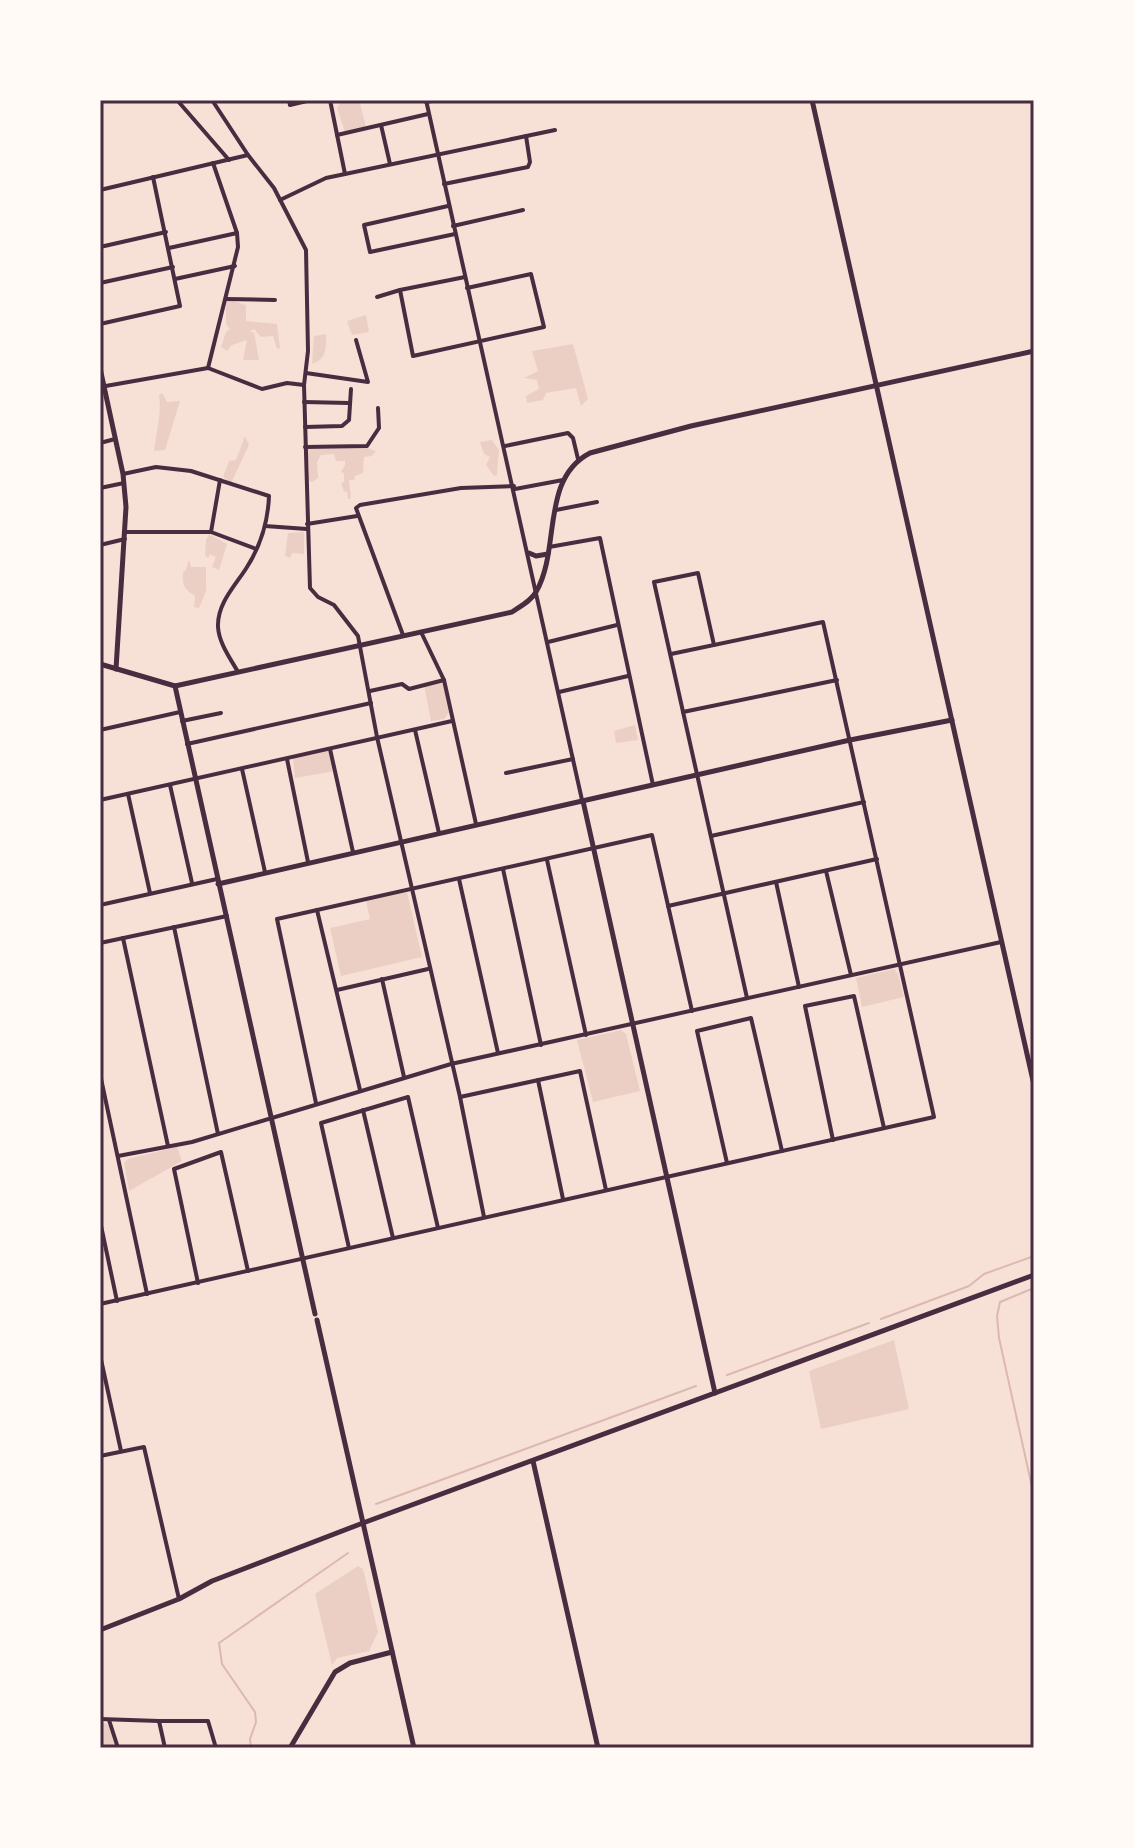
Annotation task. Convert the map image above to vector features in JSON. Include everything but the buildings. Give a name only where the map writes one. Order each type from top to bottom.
[{"type":"street","points":[[177,100],[229,160]]},
{"type":"street","points":[[212,100],[280,200],[306,250],[304,402],[310,588],[318,597],[334,605],[358,636],[377,737],[460,1097],[484,1217]]},
{"type":"street","points":[[289,100],[290,105],[311,100]]},
{"type":"street","points":[[330,100],[345,174]]},
{"type":"street","points":[[437,100],[426,101],[715,1393]]},
{"type":"street","points":[[812,100],[1034,1085]]},
{"type":"street","points":[[337,135],[429,114]]},
{"type":"street","points":[[381,125],[390,164]]},
{"type":"street","points":[[280,200],[326,178],[555,130]]},
{"type":"street","points":[[444,184],[528,167],[526,136]]},
{"type":"street","points":[[100,190],[248,155]]},
{"type":"street","points":[[208,368],[235,266],[237,233],[213,163]]},
{"type":"street","points":[[100,324],[180,306],[153,177]]},
{"type":"street","points":[[449,206],[364,225],[370,252],[455,234]]},
{"type":"street","points":[[453,226],[523,210]]},
{"type":"street","points":[[100,247],[166,232]]},
{"type":"street","points":[[169,248],[237,233]]},
{"type":"street","points":[[175,279],[235,266]]},
{"type":"street","points":[[100,283],[173,267]]},
{"type":"street","points":[[400,290],[413,356],[544,327],[531,274],[467,288]]},
{"type":"street","points":[[377,297],[465,277]]},
{"type":"street","points":[[226,299],[275,300]]},
{"type":"street","points":[[306,373],[368,382],[356,340]]},
{"type":"street","points":[[100,664],[175,686],[512,612],[537,591],[563,480],[578,459],[601,448],[1034,351]]},
{"type":"street","points":[[100,368],[124,483],[125,536],[116,669]]},
{"type":"street","points":[[102,387],[208,368],[262,389],[287,383],[304,385]]},
{"type":"street","points":[[305,427],[342,426],[349,420],[351,389]]},
{"type":"street","points":[[304,402],[349,403]]},
{"type":"street","points":[[305,447],[367,446],[379,428],[378,408]]},
{"type":"street","points":[[505,446],[568,433],[573,438],[578,459]]},
{"type":"street","points":[[100,443],[115,439]]},
{"type":"street","points":[[123,474],[156,467],[191,471],[269,496],[265,526],[256,549],[219,611],[218,629],[222,644],[238,672]]},
{"type":"street","points":[[211,532],[220,480]]},
{"type":"street","points":[[403,635],[356,508],[461,488],[514,488],[563,480]]},
{"type":"street","points":[[100,488],[124,483]]},
{"type":"street","points":[[556,510],[597,502]]},
{"type":"street","points":[[265,526],[307,527],[357,516]]},
{"type":"street","points":[[100,545],[125,536],[211,532],[256,549]]},
{"type":"street","points":[[529,553],[536,556],[600,538],[653,785]]},
{"type":"street","points":[[714,645],[698,573],[654,582],[747,998]]},
{"type":"street","points":[[100,1304],[934,1117],[823,622],[671,654]]},
{"type":"street","points":[[548,642],[617,625]]},
{"type":"street","points":[[421,632],[444,680],[476,824]]},
{"type":"street","points":[[559,692],[628,676]]},
{"type":"street","points":[[369,691],[402,684],[409,689],[444,680]]},
{"type":"street","points":[[683,712],[837,680]]},
{"type":"street","points":[[175,686],[414,1748]]},
{"type":"street","points":[[187,744],[371,703]]},
{"type":"street","points":[[100,730],[180,712]]},
{"type":"street","points":[[182,721],[221,713]]},
{"type":"street","points":[[100,904],[192,883],[218,882],[265,872],[850,740],[952,720]]},
{"type":"street","points":[[100,800],[452,721]]},
{"type":"street","points":[[415,730],[439,833]]},
{"type":"street","points":[[330,749],[353,852]]},
{"type":"street","points":[[287,759],[308,862]]},
{"type":"street","points":[[506,773],[573,759]]},
{"type":"street","points":[[242,769],[265,872]]},
{"type":"street","points":[[170,785],[192,883]]},
{"type":"street","points":[[128,794],[150,893]]},
{"type":"street","points":[[711,836],[864,802]]},
{"type":"street","points":[[316,1103],[277,919],[652,835],[692,1011]]},
{"type":"street","points":[[668,906],[877,859]]},
{"type":"street","points":[[547,860],[586,1035]]},
{"type":"street","points":[[503,869],[541,1045]]},
{"type":"street","points":[[826,871],[851,975]]},
{"type":"street","points":[[459,879],[498,1054]]},
{"type":"street","points":[[776,882],[799,987]]},
{"type":"street","points":[[317,910],[360,1090]]},
{"type":"street","points":[[100,943],[227,916]]},
{"type":"street","points":[[174,927],[218,1134]]},
{"type":"street","points":[[123,938],[168,1146]]},
{"type":"street","points":[[118,1156],[218,1134],[451,1064],[1002,942]]},
{"type":"street","points":[[337,990],[429,969]]},
{"type":"street","points":[[382,979],[404,1077]]},
{"type":"street","points":[[833,1140],[805,1006],[854,996],[884,1128]]},
{"type":"street","points":[[727,1163],[697,1031],[751,1018],[782,1151]]},
{"type":"street","points":[[460,1097],[580,1071],[606,1190]]},
{"type":"street","points":[[100,1074],[147,1294]]},
{"type":"street","points":[[538,1080],[563,1200]]},
{"type":"street","points":[[349,1248],[321,1123],[408,1097],[438,1228]]},
{"type":"street","points":[[363,1110],[393,1238]]},
{"type":"street","points":[[198,1283],[174,1169],[221,1152],[248,1271]]},
{"type":"street","points":[[100,1221],[117,1301]]},
{"type":"street","points":[[100,1630],[179,1599],[212,1581],[363,1523],[1034,1275]]},
{"type":"street","points":[[100,1355],[121,1451]]},
{"type":"street","points":[[100,1456],[144,1447],[179,1599]]},
{"type":"street","points":[[533,1461],[598,1748]]},
{"type":"street","points":[[290,1748],[335,1672],[350,1663],[392,1652]]},
{"type":"street","points":[[100,1719],[208,1721],[216,1748]]},
{"type":"street","points":[[109,1719],[118,1748]]},
{"type":"street","points":[[159,1721],[165,1748]]},
{"type":"shaded area","points":[[359,100],[366,127],[345,132],[337,108],[340,103]]},
{"type":"shaded area","points":[[226,299],[246,305],[246,321],[277,324],[280,348],[277,349],[273,336],[261,337],[254,329],[249,332],[254,332],[259,360],[243,360],[247,340],[232,345],[227,351],[221,347],[230,329],[226,324]]},
{"type":"shaded area","points":[[366,315],[369,332],[352,335],[347,321]]},
{"type":"shaded area","points":[[326,334],[323,356],[312,364],[314,336]]},
{"type":"shaded area","points":[[573,344],[588,399],[581,406],[576,388],[546,393],[543,400],[527,403],[526,396],[539,389],[537,380],[524,378],[538,371],[532,351]]},
{"type":"shaded area","points":[[162,393],[167,402],[180,401],[165,450],[154,451],[159,395]]},
{"type":"shaded area","points":[[245,436],[249,445],[231,483],[223,477],[229,461],[236,460]]},
{"type":"shaded area","points":[[492,440],[499,450],[497,475],[494,476],[486,465],[490,457],[484,454],[480,442]]},
{"type":"shaded area","points":[[367,448],[376,451],[372,456],[364,457],[363,473],[349,480],[351,499],[348,499],[341,483],[344,482],[344,473],[341,472],[345,461],[336,461],[334,454],[321,455],[317,462],[318,478],[312,482],[308,480],[307,449]]},
{"type":"shaded area","points":[[304,532],[304,554],[292,553],[290,558],[285,556],[288,533]]},
{"type":"shaded area","points":[[209,534],[227,544],[219,570],[212,567],[216,557],[210,554],[208,558],[205,555]]},
{"type":"shaded area","points":[[189,559],[191,567],[206,567],[206,591],[199,608],[194,607],[195,596],[183,583],[183,572]]},
{"type":"shaded area","points":[[444,680],[450,711],[444,719],[431,721],[424,684]]},
{"type":"shaded area","points":[[635,725],[638,740],[616,743],[614,731]]},
{"type":"shaded area","points":[[323,750],[331,751],[335,771],[295,778],[293,758]]},
{"type":"shaded area","points":[[407,892],[422,957],[341,976],[330,928],[370,919],[366,901]]},
{"type":"shaded area","points":[[894,969],[904,997],[862,1007],[856,978]]},
{"type":"shaded area","points":[[621,1030],[626,1034],[640,1091],[593,1102],[577,1040]]},
{"type":"shaded area","points":[[177,1147],[182,1161],[129,1191],[124,1163],[128,1159]]},
{"type":"shaded area","points":[[894,1340],[909,1409],[821,1429],[809,1371]]},
{"type":"shaded area","points":[[358,1566],[363,1569],[378,1632],[369,1651],[337,1658],[332,1665],[315,1594]]},
{"type":"shaded area","points":[[106,1723],[115,1748],[100,1748],[100,1724]]},
{"type":"waterway","points":[[881,1319],[969,1286],[984,1274],[1034,1256]]},
{"type":"waterway","points":[[1034,1288],[1000,1302],[997,1316],[999,1338],[1034,1496]]},
{"type":"waterway","points":[[727,1375],[869,1323]]},
{"type":"waterway","points":[[376,1504],[696,1386]]},
{"type":"waterway","points":[[251,1748],[255,1712],[222,1664],[219,1643],[348,1553]]}]
